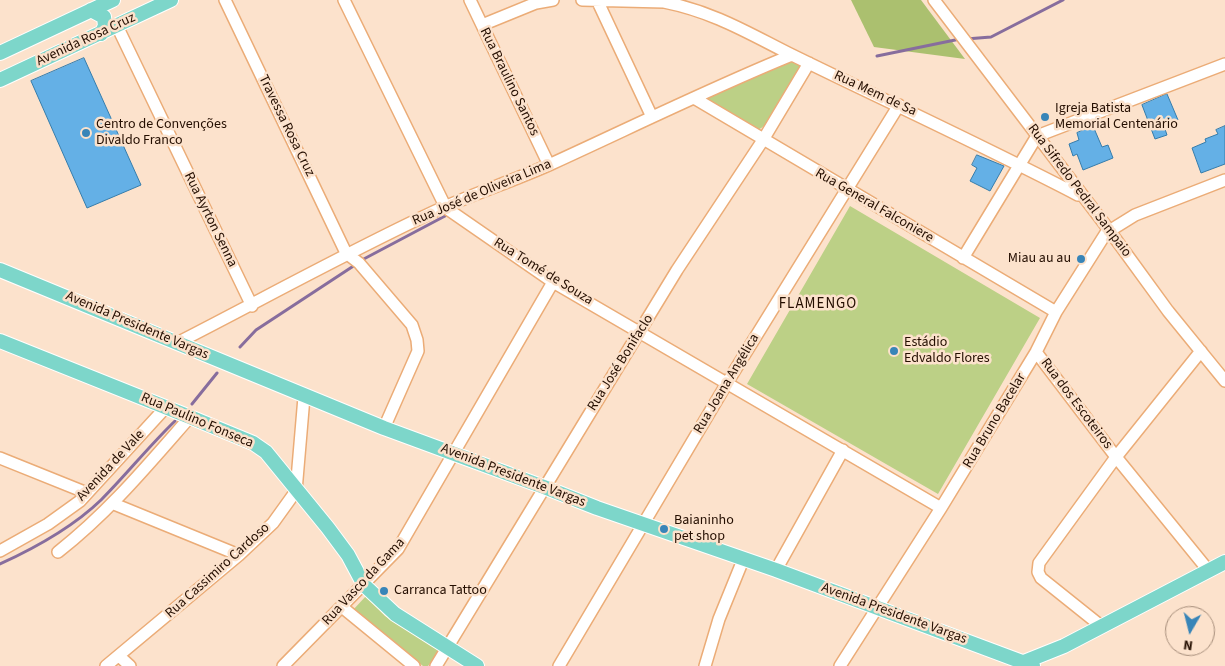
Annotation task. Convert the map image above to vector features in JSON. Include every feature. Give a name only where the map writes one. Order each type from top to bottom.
[{"type":"main road","name":"Avenida Rosa Cruz","points":[[0,52],[112,0]]},
{"type":"main road","name":"Avenida Rosa Cruz","points":[[0,80],[171,0]]},
{"type":"main road","points":[[91,10],[104,17],[105,26],[101,34]]},
{"type":"main road","name":"Avenida Presidente Vargas","points":[[0,270],[304,397],[384,428],[642,525],[776,570],[1026,665]]},
{"type":"main road","name":"Rua Paulino Fonseca","points":[[0,341],[254,443],[266,452],[348,556],[364,585],[395,614],[477,666]]},
{"type":"main road","points":[[1026,665],[1225,562]]},
{"type":"street","name":"Travessa Rosa Cruz","points":[[225,0],[346,253]]},
{"type":"street","name":"Rua Tomé de Souza","points":[[344,0],[446,208],[553,282],[641,331],[941,508]]},
{"type":"street","name":"Rua Braulino Santos","points":[[470,0],[549,165]]},
{"type":"street","points":[[482,25],[536,3],[554,0]]},
{"type":"street","name":"Rua Mem de Sa","points":[[582,0],[666,1],[703,11],[1019,163],[1081,196]]},
{"type":"street","name":"Rua Sifredo Pedral Sampaio","points":[[934,0],[971,46],[1168,311],[1225,381]]},
{"type":"street","points":[[597,1],[652,117]]},
{"type":"street","name":"Rua Ayrton Senna","points":[[116,26],[252,306]]},
{"type":"street","name":"Rua José de Oliveira Lima","points":[[178,343],[252,306],[346,253],[446,208],[549,165],[792,55]]},
{"type":"street","name":"Rua José Bonifaclo","points":[[436,666],[682,262],[763,140],[809,63]]},
{"type":"street","points":[[963,258],[1037,136],[1225,64]]},
{"type":"street","name":"Rua General Falconiere","points":[[694,98],[846,190],[1056,312]]},
{"type":"street","name":"Rua Joana Angélica","points":[[559,666],[727,382],[899,106]]},
{"type":"street","points":[[1109,230],[1135,216],[1225,180]]},
{"type":"street","name":"Rua Bruno Bacelar","points":[[840,666],[941,508],[1036,352],[1056,312],[1109,230]]},
{"type":"street","points":[[346,253],[361,266],[412,325],[417,340],[418,350],[412,367],[384,428]]},
{"type":"street","name":"Rua Vasco da Gama","points":[[283,666],[398,549],[455,454],[553,282]]},
{"type":"street","points":[[1100,626],[1041,578],[1038,568],[1049,548],[1116,456],[1201,351]]},
{"type":"street","name":"Rua dos Escoteiros","points":[[1036,352],[1116,456],[1208,570]]},
{"type":"street","points":[[296,491],[304,397]]},
{"type":"street","name":"Avenida de Vale","points":[[0,551],[48,524],[80,501],[166,407]]},
{"type":"street","name":"Avenida de Vale","points":[[58,552],[114,504],[190,417]]},
{"type":"street","points":[[776,570],[843,450]]},
{"type":"street","points":[[0,458],[87,493]]},
{"type":"street","name":"Rua Cassimiro Cardoso","points":[[106,666],[239,555],[272,523],[296,491]]},
{"type":"street","points":[[114,504],[239,555]]},
{"type":"street","points":[[704,666],[719,619],[742,560]]},
{"type":"street","points":[[342,607],[414,666]]},
{"type":"street","points":[[119,656],[130,666]]},
{"type":"green space","points":[[851,0],[921,0],[965,59],[874,47]]},
{"type":"green space","points":[[788,60],[798,63],[800,68],[775,114],[762,128],[755,131],[704,98]]},
{"type":"green space","name":"Estádio Edvaldo Flores","points":[[850,206],[1040,318],[938,494],[747,384]]},
{"type":"green space","points":[[366,596],[385,616],[440,650],[428,666],[423,666],[353,610]]},
{"type":"building","name":"Centro de Convenções Divaldo Franco","points":[[84,58],[141,185],[87,208],[31,81]]},
{"type":"building","points":[[1167,94],[1178,120],[1164,126],[1167,135],[1155,139],[1142,105]]},
{"type":"building","points":[[1093,126],[1102,147],[1108,145],[1113,158],[1083,170],[1077,154],[1073,156],[1069,144],[1079,140],[1077,133]]},
{"type":"building","points":[[1225,126],[1225,164],[1201,173],[1192,148],[1206,142],[1205,139],[1218,134],[1216,130]]},
{"type":"building","points":[[977,155],[1004,166],[990,191],[970,181],[977,168],[972,165]]},
{"type":"waterway","points":[[966,39],[991,37],[1063,0]]},
{"type":"waterway","points":[[877,56],[960,39]]},
{"type":"waterway","points":[[360,261],[445,216]]},
{"type":"waterway","points":[[240,347],[256,330],[355,265]]},
{"type":"waterway","points":[[192,404],[217,373]]},
{"type":"waterway","points":[[0,564],[53,536],[90,510],[175,421]]},
{"type":"place","name":"Igreja Batista Memorial Centenário","points":[[1045,117]]},
{"type":"place","name":"Centro de Convenções Divaldo Franco","points":[[86,133]]},
{"type":"place","name":"Miau au au","points":[[1081,259]]},
{"type":"place","name":"Estádio Edvaldo Flores","points":[[894,351]]},
{"type":"place","name":"Baianinho pet shop","points":[[664,529]]},
{"type":"place","name":"Carranca Tattoo","points":[[384,591]]},
{"type":"district","name":"FLAMENGO","points":[[818,305]]}]
